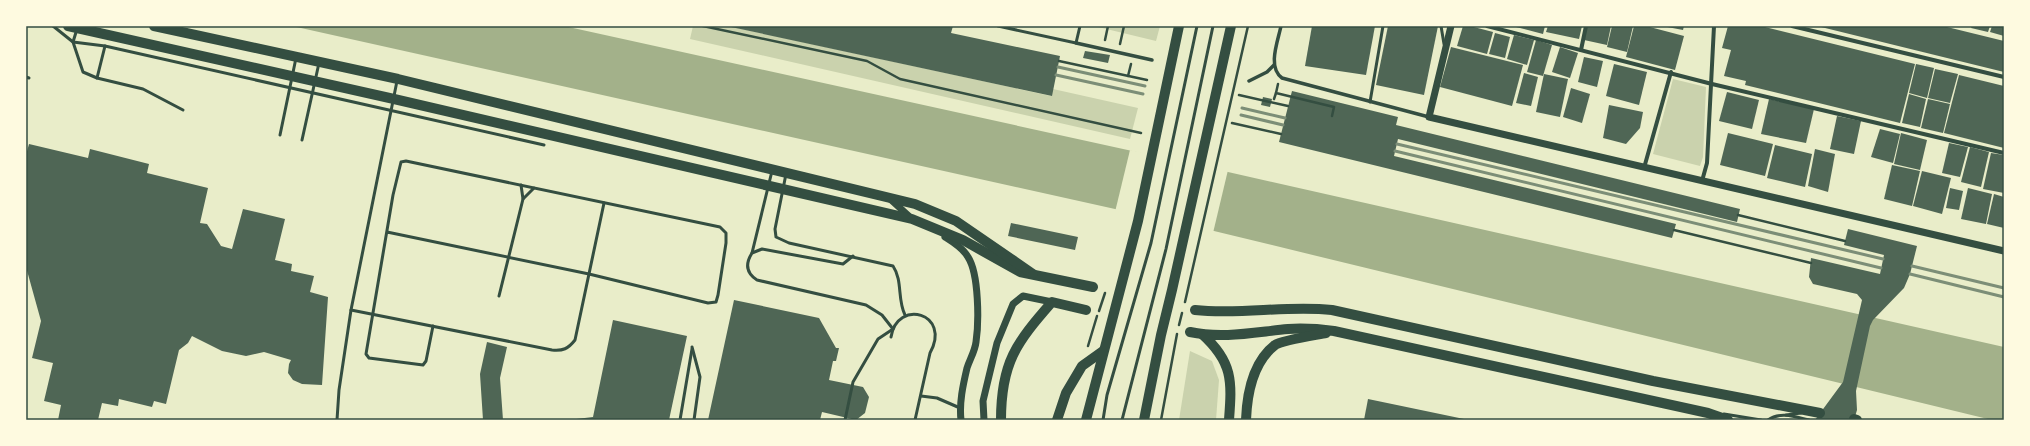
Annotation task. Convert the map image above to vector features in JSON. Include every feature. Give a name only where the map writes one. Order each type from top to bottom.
[{"type":"main road","points":[[154,26],[398,79],[915,204],[956,221],[1036,276]]},
{"type":"main road","points":[[1086,420],[1138,221],[1179,26]]},
{"type":"main road","points":[[1144,420],[1160,335],[1178,268],[1231,26]]},
{"type":"main road","points":[[74,27],[394,98],[912,219],[963,240],[1020,272],[1093,287]]},
{"type":"main road","points":[[1001,420],[1003,383],[1009,362],[1027,331],[1052,302],[1086,310]]},
{"type":"main road","points":[[1195,310],[1221,313],[1289,308],[1332,310],[1653,381],[1818,412]]},
{"type":"main road","points":[[1190,332],[1225,336],[1297,329],[1334,331],[1728,420]]},
{"type":"main road","points":[[1246,420],[1247,403],[1258,365],[1276,344],[1334,331]]},
{"type":"main road","points":[[1202,334],[1218,351],[1230,376],[1229,420]]},
{"type":"main road","points":[[1057,420],[1066,393],[1082,366],[1103,351]]},
{"type":"street","points":[[1249,81],[1267,72],[1274,65],[1281,26]]},
{"type":"street","points":[[1429,117],[1451,26]]},
{"type":"street","points":[[1487,26],[1671,72],[1712,84],[2004,153]]},
{"type":"street","points":[[1581,50],[1586,26]]},
{"type":"street","points":[[1702,181],[1707,163],[1714,26]]},
{"type":"street","points":[[1792,26],[2004,77]]},
{"type":"street","points":[[1076,43],[1152,60]]},
{"type":"street","points":[[1274,65],[1280,76],[1370,102],[1644,168],[2004,251]]},
{"type":"street","points":[[1644,168],[1671,72]]},
{"type":"street","points":[[888,197],[912,219],[955,242],[968,257],[975,280],[978,314],[976,343],[967,368],[960,408],[961,420]]},
{"type":"street","points":[[984,420],[983,401],[997,343],[1013,304],[1023,296],[1052,302]]},
{"type":"lane","points":[[53,26],[73,42],[105,46],[544,145]]},
{"type":"lane","points":[[998,26],[1076,43],[1080,26]]},
{"type":"lane","points":[[1102,420],[1107,395],[1151,242],[1197,26]]},
{"type":"lane","points":[[1122,420],[1143,332],[1166,249],[1213,26]]},
{"type":"lane","points":[[1370,102],[1383,26]]},
{"type":"lane","points":[[1441,26],[1445,51]]},
{"type":"lane","points":[[74,27],[73,42],[83,72],[97,78],[143,89],[182,110]]},
{"type":"lane","points":[[97,78],[105,46]]},
{"type":"lane","points":[[280,135],[297,57]]},
{"type":"lane","points":[[302,140],[320,62]]},
{"type":"lane","points":[[337,420],[339,390],[351,310],[398,79]]},
{"type":"lane","points":[[387,232],[588,274],[708,303],[716,302],[718,296],[726,233],[720,227],[406,161],[401,162],[387,232],[373,315],[365,350],[369,358],[423,365],[426,362],[433,326]]},
{"type":"lane","points":[[773,169],[752,253],[748,258],[748,271],[751,276],[756,280],[866,304],[882,314],[893,329]]},
{"type":"lane","points":[[787,172],[775,229],[776,237],[789,242],[893,266],[898,274],[901,308],[905,315]]},
{"type":"lane","points":[[499,296],[523,199],[521,185]]},
{"type":"lane","points":[[523,199],[534,188]]},
{"type":"lane","points":[[351,310],[561,351],[569,347],[575,340],[604,203]]},
{"type":"lane","points":[[752,253],[762,249],[768,249],[843,264],[853,256]]},
{"type":"lane","points":[[891,337],[896,323],[905,315],[922,315],[933,323],[936,330],[936,344],[930,353],[916,420]]},
{"type":"lane","points":[[846,420],[853,382],[878,339],[893,329]]},
{"type":"lane","points":[[680,420],[692,347],[700,377],[694,420]]},
{"type":"lane","points":[[921,396],[937,398],[960,408]]},
{"type":"lane","points":[[1768,420],[1775,416],[1818,412]]},
{"type":"lane","points":[[1712,417],[1733,414],[1761,420]]},
{"type":"lane","points":[[1782,415],[1809,420]]},
{"type":"path","points":[[703,26],[867,61],[900,79],[1141,133]]},
{"type":"path","points":[[1104,49],[1108,26]]},
{"type":"path","points":[[1121,40],[1124,26]]},
{"type":"path","points":[[1161,420],[1176,338],[1248,26]]},
{"type":"path","points":[[1059,61],[1147,80]]},
{"type":"path","points":[[1274,98],[1280,76]]},
{"type":"path","points":[[1276,93],[1334,106],[1332,116]]},
{"type":"path","points":[[1239,95],[1288,106]]},
{"type":"path","points":[[1232,123],[1281,134]]},
{"type":"path","points":[[1738,215],[1845,241]]},
{"type":"path","points":[[1674,230],[1811,263]]},
{"type":"shaded area","points":[[292,26],[564,26],[1228,172],[2004,347],[2004,420],[1992,420],[1214,231]]},
{"type":"shaded area","points":[[693,26],[728,26],[1051,96],[1053,89],[1138,108],[1130,139],[690,39]]},
{"type":"shaded area","points":[[1094,26],[1160,26],[1156,41]]},
{"type":"shaded area","points":[[1673,79],[1706,87],[1703,157],[1700,166],[1653,154]]},
{"type":"shaded area","points":[[1190,351],[1212,361],[1219,380],[1216,420],[1179,420]]},
{"type":"pier","points":[[1130,150],[1228,170],[1213,233],[1115,212]]},
{"type":"building","points":[[953,26],[951,33],[1060,56],[1052,96],[731,27]]},
{"type":"building","points":[[1312,26],[1375,26],[1366,75],[1305,66]]},
{"type":"building","points":[[1388,26],[1438,26],[1424,95],[1376,85]]},
{"type":"building","points":[[1463,26],[1470,26],[1493,32],[1487,54],[1457,46]]},
{"type":"building","points":[[1512,26],[1545,26],[1543,34]]},
{"type":"building","points":[[1548,26],[1582,26],[1579,39],[1546,32]]},
{"type":"building","points":[[1587,26],[1611,26],[1607,45],[1584,40]]},
{"type":"building","points":[[1612,26],[1633,26],[1627,52],[1607,47]]},
{"type":"building","points":[[1634,26],[1646,26],[1684,36],[1675,70],[1626,57]]},
{"type":"building","points":[[1662,26],[1684,26],[1683,30]]},
{"type":"building","points":[[1728,26],[1761,26],[1915,64],[1900,123],[1745,85],[1746,81],[1724,76],[1731,50],[1722,48]]},
{"type":"building","points":[[1817,26],[1943,26],[2004,41],[2004,72]]},
{"type":"building","points":[[1972,26],[1990,26],[1988,32],[1971,28]]},
{"type":"building","points":[[1992,26],[2004,26],[2004,36],[1990,32]]},
{"type":"building","points":[[1495,33],[1510,37],[1505,58],[1489,54]]},
{"type":"building","points":[[1514,35],[1534,40],[1527,65],[1507,59]]},
{"type":"building","points":[[1536,40],[1552,45],[1543,76],[1527,72]]},
{"type":"building","points":[[1451,47],[1523,65],[1512,106],[1440,87]]},
{"type":"building","points":[[1560,47],[1578,53],[1570,78],[1552,72]]},
{"type":"building","points":[[1085,51],[1110,55],[1108,63],[1083,58]]},
{"type":"building","points":[[1584,57],[1603,61],[1597,87],[1578,82]]},
{"type":"building","points":[[1614,64],[1647,72],[1639,105],[1606,96]]},
{"type":"building","points":[[1916,64],[1934,68],[1927,98],[1909,93]]},
{"type":"building","points":[[1935,69],[1958,74],[1950,103],[1928,98]]},
{"type":"building","points":[[1524,73],[1538,77],[1531,106],[1516,103]]},
{"type":"building","points":[[1544,74],[1568,79],[1560,117],[1536,112]]},
{"type":"building","points":[[1959,75],[2004,86],[2004,148],[1944,133]]},
{"type":"building","points":[[1571,88],[1590,94],[1582,123],[1563,117]]},
{"type":"building","points":[[1292,91],[1398,117],[1396,125],[1740,209],[1737,222],[1398,139],[1394,156],[1676,224],[1672,238],[1279,142]]},
{"type":"building","points":[[1727,92],[1759,100],[1752,129],[1719,121]]},
{"type":"building","points":[[1909,94],[1926,99],[1920,127],[1902,123]]},
{"type":"building","points":[[1263,97],[1272,99],[1270,107],[1261,105]]},
{"type":"building","points":[[1769,99],[1814,109],[1806,143],[1761,134]]},
{"type":"building","points":[[1928,99],[1950,104],[1943,133],[1921,128]]},
{"type":"building","points":[[1609,105],[1643,112],[1640,128],[1626,144],[1603,138]]},
{"type":"building","points":[[1837,116],[1861,121],[1854,154],[1830,149]]},
{"type":"building","points":[[1880,129],[1900,134],[1893,163],[1871,157]]},
{"type":"building","points":[[1728,133],[1773,144],[1765,176],[1720,165]]},
{"type":"building","points":[[1901,133],[1927,140],[1920,170],[1894,164]]},
{"type":"building","points":[[1949,143],[1968,147],[1960,177],[1942,173]]},
{"type":"building","points":[[29,144],[88,158],[90,149],[149,164],[147,173],[208,188],[200,223],[207,224],[221,246],[232,249],[243,209],[285,219],[275,260],[292,264],[291,271],[314,276],[310,292],[328,297],[322,385],[302,384],[293,380],[288,373],[291,360],[264,352],[246,356],[222,351],[192,336],[188,343],[179,350],[166,404],[154,401],[152,407],[119,399],[118,406],[102,403],[98,420],[58,420],[61,405],[44,401],[53,363],[32,358],[41,321],[26,267],[26,155]]},
{"type":"building","points":[[1775,145],[1812,154],[1805,187],[1767,178]]},
{"type":"building","points":[[1970,147],[1989,152],[1981,187],[1961,182]]},
{"type":"building","points":[[1815,149],[1835,154],[1828,192],[1808,186]]},
{"type":"building","points":[[1991,153],[2004,155],[2004,193],[1983,189]]},
{"type":"building","points":[[1892,165],[1920,171],[1912,206],[1884,199]]},
{"type":"building","points":[[1922,171],[1951,178],[1942,214],[1913,206]]},
{"type":"building","points":[[1950,188],[1963,191],[1959,210],[1946,208]]},
{"type":"building","points":[[1968,188],[1992,194],[1986,224],[1961,219]]},
{"type":"building","points":[[1994,194],[2004,197],[2004,228],[1987,224]]},
{"type":"building","points":[[1011,223],[1078,237],[1075,250],[1008,236]]},
{"type":"building","points":[[1848,229],[1917,246],[1910,274],[1904,288],[1873,320],[1870,326],[1856,391],[1857,410],[1854,420],[1815,420],[1843,382],[1862,300],[1857,294],[1813,284],[1809,277],[1811,258],[1880,274],[1884,255],[1844,245]]},
{"type":"building","points":[[734,300],[819,318],[836,348],[839,348],[836,361],[833,361],[829,380],[863,387],[869,397],[865,413],[856,420],[822,412],[820,420],[708,420]]},
{"type":"building","points":[[613,320],[687,336],[669,420],[568,420],[593,417]]},
{"type":"building","points":[[487,342],[507,347],[500,378],[503,420],[483,420],[480,374]]},
{"type":"building","points":[[1368,399],[1464,419],[1464,420],[1364,420]]},
{"type":"railway","points":[[1058,67],[1145,86]]},
{"type":"railway","points":[[1056,75],[1143,94]]},
{"type":"railway","points":[[1242,108],[1285,118]]},
{"type":"railway","points":[[1241,115],[1283,125]]},
{"type":"railway","points":[[1397,144],[1883,259]]},
{"type":"railway","points":[[1395,151],[1881,268]]},
{"type":"railway","points":[[1912,266],[2004,288]]},
{"type":"railway","points":[[1910,274],[2004,297]]}]
